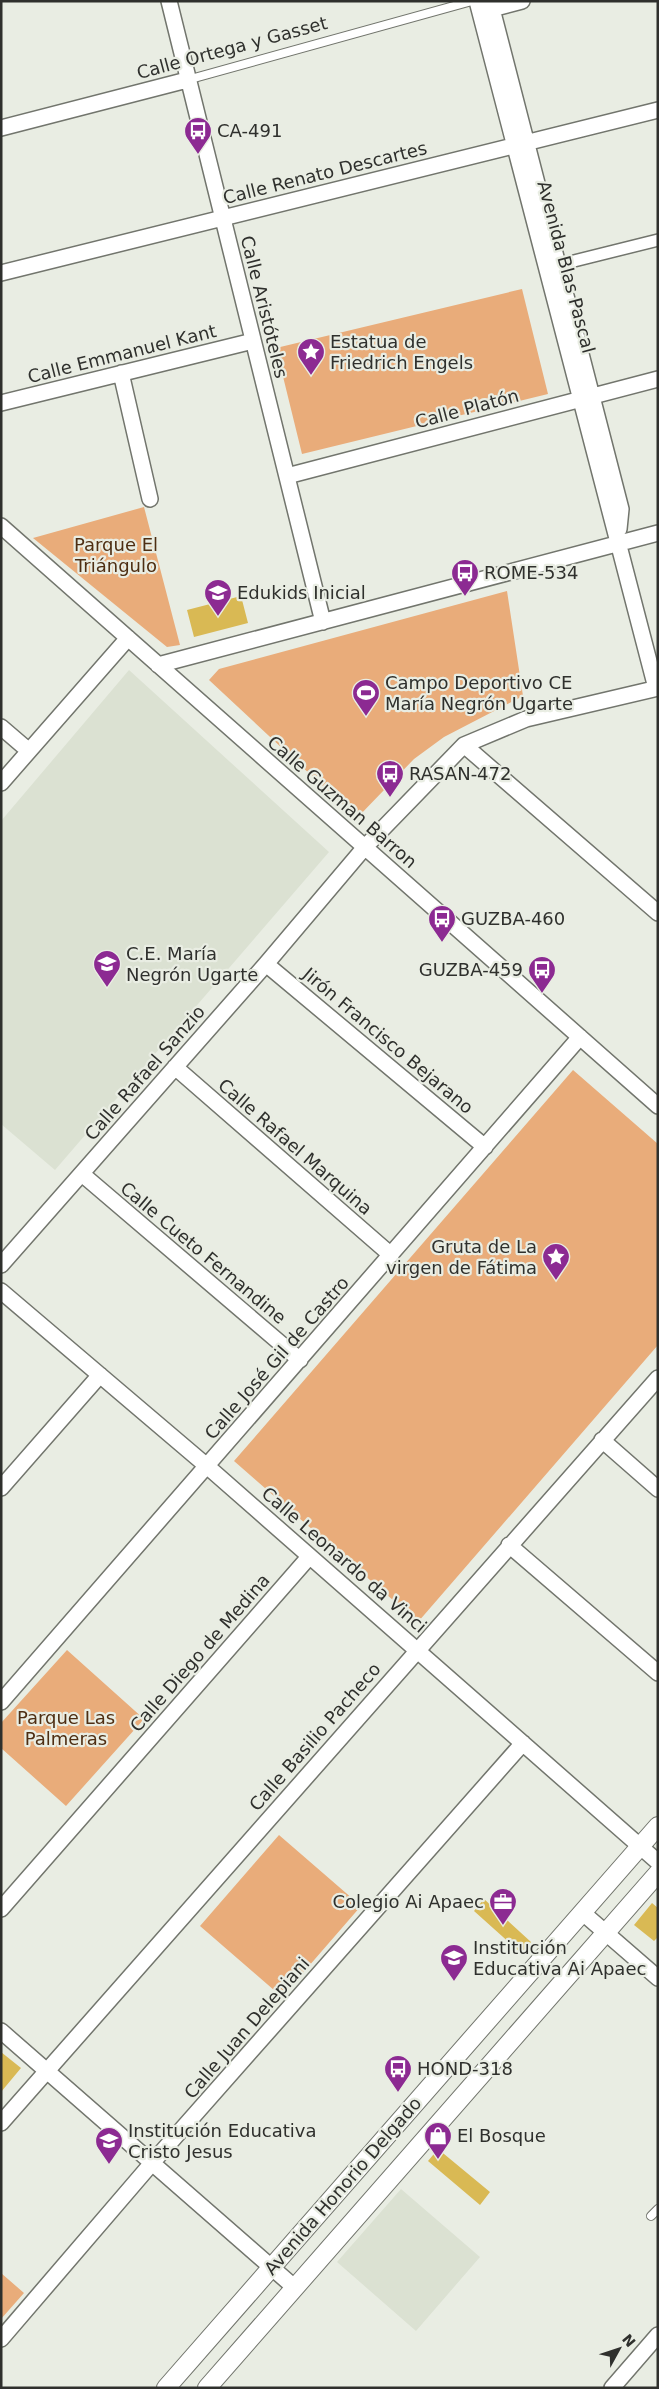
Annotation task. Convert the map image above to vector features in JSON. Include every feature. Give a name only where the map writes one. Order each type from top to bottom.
[{"type":"street","name":"Calle Aristóteles","points":[[169,1],[187,80],[323,622]]},
{"type":"street","name":"Calle Ortega y Gasset","points":[[482,5],[522,1]]},
{"type":"street","name":"Avenida Blas Pascal","points":[[482,5],[586,397],[618,543],[657,688]]},
{"type":"street","name":"Calle Ortega y Gasset","points":[[1,128],[187,80]]},
{"type":"street","name":"Calle Renato Descartes","points":[[1,273],[658,110]]},
{"type":"street","points":[[552,266],[658,240]]},
{"type":"street","name":"Calle Emmanuel Kant","points":[[1,403],[252,341]]},
{"type":"street","points":[[121,373],[150,499]]},
{"type":"street","name":"Calle Platón","points":[[286,476],[658,379]]},
{"type":"street","name":"Calle Guzman Barron","points":[[1,526],[658,1106]]},
{"type":"street","points":[[158,665],[658,533]]},
{"type":"street","points":[[1,783],[128,638]]},
{"type":"street","name":"Calle Rafael Sanzio","points":[[1,1265],[266,964],[364,847],[464,745],[526,719],[657,688]]},
{"type":"street","points":[[1,727],[29,751]]},
{"type":"street","points":[[464,745],[655,906]]},
{"type":"street","name":"Jirón Francisco Bejarano","points":[[266,964],[484,1147]]},
{"type":"street","name":"Calle José Gil de Castro","points":[[1,1702],[208,1467],[580,1037]]},
{"type":"street","name":"Calle Rafael Marquina","points":[[175,1067],[391,1255]]},
{"type":"street","name":"Calle Cueto Fernandine","points":[[82,1174],[300,1360]]},
{"type":"street","name":"Calle Leonardo da Vinci","points":[[1,1291],[208,1467],[658,1862]]},
{"type":"street","points":[[1,1488],[100,1375]]},
{"type":"street","name":"Calle Basilio Pacheco","points":[[1,2123],[417,1649],[658,1378]]},
{"type":"street","points":[[602,1440],[658,1489]]},
{"type":"street","points":[[509,1545],[658,1674]]},
{"type":"street","name":"Calle Diego de Medina","points":[[1,1909],[309,1557]]},
{"type":"street","name":"Calle Juan Delepiani","points":[[1,2339],[152,2164],[523,1743]]},
{"type":"street","name":"Avenida Honorio Delgado","points":[[166,2388],[658,1826]]},
{"type":"street","name":"Avenida Honorio Delgado","points":[[207,2388],[658,1873]]},
{"type":"street","points":[[583,1913],[658,1978]]},
{"type":"street","points":[[1,2031],[294,2287]]},
{"type":"street","points":[[612,2388],[658,2335]]},
{"type":"lane","name":"Calle Ortega y Gasset","points":[[187,80],[482,5]]},
{"type":"lane","points":[[651,2216],[658,2209]]},
{"type":"shaded area","name":"C.E. María Negrón Ugarte","points":[[129,670],[329,852],[55,1170],[1,1124],[1,821]]},
{"type":"shaded area","points":[[401,2189],[480,2257],[416,2331],[337,2262]]},
{"type":"green space","points":[[522,289],[548,394],[302,454],[276,348]]},
{"type":"green space","name":"Parque El Triángulo","points":[[144,507],[180,645],[167,647],[33,538]]},
{"type":"green space","name":"Campo Deportivo CE María Negrón Ugarte","points":[[507,591],[523,696],[444,737],[414,759],[357,818],[209,680],[219,669]]},
{"type":"green space","points":[[573,1070],[658,1144],[658,1345],[418,1622],[234,1461]]},
{"type":"green space","name":"Parque Las Palmeras","points":[[67,1650],[144,1719],[66,1806],[1,1748],[1,1723]]},
{"type":"green space","points":[[279,1835],[361,1906],[282,1997],[200,1926]]},
{"type":"green space","points":[[1,2273],[24,2293],[1,2319]]},
{"type":"building","name":"Edukids Inicial","points":[[241,596],[248,623],[194,637],[187,610]]},
{"type":"building","name":"Colegio Ai Apaec","points":[[484,1899],[531,1942],[521,1953],[474,1911]]},
{"type":"building","points":[[652,1903],[658,1908],[658,1937],[654,1941],[634,1925]]},
{"type":"building","points":[[1,2052],[21,2068],[1,2092]]},
{"type":"building","points":[[438,2149],[490,2192],[480,2205],[428,2161]]},
{"type":"place","name":"CA-491","points":[[198,155]]},
{"type":"place","name":"Estatua de Friedrich Engels","points":[[311,376]]},
{"type":"place","name":"ROME-534","points":[[465,597]]},
{"type":"place","name":"Edukids Inicial","points":[[218,617]]},
{"type":"place","name":"Campo Deportivo CE María Negrón Ugarte","points":[[366,717]]},
{"type":"place","name":"RASAN-472","points":[[390,798]]},
{"type":"place","name":"GUZBA-460","points":[[442,943]]},
{"type":"place","name":"C.E. María Negrón Ugarte","points":[[107,988]]},
{"type":"place","name":"GUZBA-459","points":[[542,994]]},
{"type":"place","name":"Gruta de La virgen de Fátima","points":[[556,1281]]},
{"type":"place","name":"Colegio Ai Apaec","points":[[503,1926]]},
{"type":"place","name":"Institución Educativa Ai Apaec","points":[[454,1982]]},
{"type":"place","name":"HOND-318","points":[[398,2093]]},
{"type":"place","name":"El Bosque","points":[[438,2160]]},
{"type":"place","name":"Institución Educativa Cristo Jesus","points":[[109,2165]]}]
